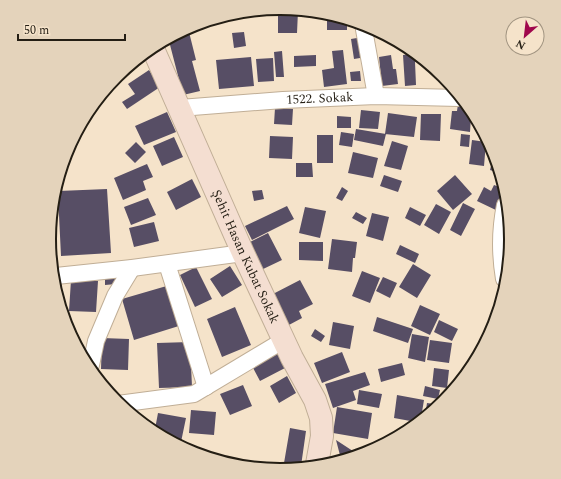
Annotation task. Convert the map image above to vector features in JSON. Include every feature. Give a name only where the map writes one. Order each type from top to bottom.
[{"type":"street","points":[[363,31],[376,96]]},
{"type":"street","name":"Şehit Hasan Kubat Sokak","points":[[155,54],[284,340],[315,400],[322,418],[320,461]]},
{"type":"street","name":"1522. Sokak","points":[[180,108],[283,100],[376,96],[455,98]]},
{"type":"street","points":[[503,270],[501,245],[504,215]]},
{"type":"street","points":[[59,276],[167,264],[244,253]]},
{"type":"street","points":[[167,264],[206,387]]},
{"type":"street","points":[[92,361],[96,341],[116,296],[132,268]]},
{"type":"street","points":[[127,403],[194,394],[284,340]]},
{"type":"building","points":[[278,15],[298,15],[297,33],[278,33]]},
{"type":"building","points":[[327,20],[347,25],[347,30],[327,30]]},
{"type":"building","points":[[244,32],[246,46],[234,48],[232,33]]},
{"type":"building","points":[[190,34],[196,60],[192,61],[200,91],[183,95],[170,44]]},
{"type":"building","points":[[363,37],[366,57],[354,59],[351,39]]},
{"type":"building","points":[[343,50],[347,84],[324,87],[322,70],[334,68],[332,51]]},
{"type":"building","points":[[282,51],[284,77],[276,77],[274,52]]},
{"type":"building","points":[[316,55],[316,66],[294,67],[294,56]]},
{"type":"building","points":[[391,55],[393,69],[396,69],[398,84],[382,86],[379,57]]},
{"type":"building","points":[[403,55],[407,55],[418,62],[415,62],[416,85],[405,86]]},
{"type":"building","points":[[251,57],[254,86],[219,89],[216,60]]},
{"type":"building","points":[[273,58],[274,81],[258,82],[256,59]]},
{"type":"building","points":[[149,70],[160,87],[127,109],[122,102],[135,94],[128,84]]},
{"type":"building","points":[[360,71],[361,81],[351,81],[350,72]]},
{"type":"building","points":[[458,104],[460,104],[471,121],[470,132],[450,129],[452,111],[457,111]]},
{"type":"building","points":[[275,108],[293,109],[292,125],[274,124]]},
{"type":"building","points":[[361,110],[380,112],[378,129],[359,128]]},
{"type":"building","points":[[167,112],[176,132],[144,145],[135,126]]},
{"type":"building","points":[[388,113],[417,117],[414,137],[385,134]]},
{"type":"building","points":[[421,114],[441,114],[440,141],[420,140]]},
{"type":"building","points":[[337,116],[351,117],[351,128],[337,128]]},
{"type":"building","points":[[356,129],[386,134],[383,146],[354,140]]},
{"type":"building","points":[[341,132],[354,134],[352,147],[339,145]]},
{"type":"building","points":[[461,134],[470,135],[469,147],[460,146]]},
{"type":"building","points":[[317,135],[333,135],[333,163],[317,163]]},
{"type":"building","points":[[270,136],[293,137],[292,159],[269,158]]},
{"type":"building","points":[[174,137],[183,157],[162,166],[153,146]]},
{"type":"building","points":[[472,140],[483,142],[485,148],[484,166],[469,164]]},
{"type":"building","points":[[392,141],[408,146],[401,170],[384,166]]},
{"type":"building","points":[[136,142],[146,152],[135,163],[125,153]]},
{"type":"building","points":[[353,152],[378,158],[373,178],[348,173]]},
{"type":"building","points":[[296,163],[312,163],[313,177],[296,177]]},
{"type":"building","points":[[492,163],[494,171],[490,170]]},
{"type":"building","points":[[147,164],[153,177],[143,181],[146,190],[123,200],[114,178]]},
{"type":"building","points":[[384,175],[402,181],[398,192],[380,186]]},
{"type":"building","points":[[455,175],[472,194],[453,210],[437,191]]},
{"type":"building","points":[[192,179],[201,197],[176,210],[167,192]]},
{"type":"building","points":[[494,185],[499,187],[502,206],[500,212],[477,201],[484,187],[491,191]]},
{"type":"building","points":[[342,187],[348,191],[342,201],[336,198]]},
{"type":"building","points":[[107,189],[111,253],[61,256],[59,206],[61,191]]},
{"type":"building","points":[[262,190],[264,199],[254,201],[252,191]]},
{"type":"building","points":[[148,198],[156,215],[131,225],[124,207]]},
{"type":"building","points":[[463,203],[475,209],[461,236],[450,230]]},
{"type":"building","points":[[436,204],[451,212],[439,234],[424,225]]},
{"type":"building","points":[[287,206],[294,219],[252,240],[245,226]]},
{"type":"building","points":[[305,207],[326,211],[320,238],[299,233]]},
{"type":"building","points":[[410,207],[426,215],[420,226],[405,218]]},
{"type":"building","points":[[356,212],[367,218],[363,224],[352,218]]},
{"type":"building","points":[[372,213],[389,217],[383,241],[366,236]]},
{"type":"building","points":[[154,222],[159,241],[134,247],[129,228]]},
{"type":"building","points":[[268,233],[282,260],[261,270],[248,243]]},
{"type":"building","points":[[332,239],[357,242],[355,258],[353,258],[352,272],[328,269]]},
{"type":"building","points":[[299,242],[323,242],[323,261],[299,260]]},
{"type":"building","points":[[400,245],[419,254],[415,263],[396,254]]},
{"type":"building","points":[[413,264],[431,275],[417,298],[399,287]]},
{"type":"building","points":[[230,266],[242,285],[222,297],[210,279]]},
{"type":"building","points":[[196,267],[212,299],[195,307],[180,275]]},
{"type":"building","points":[[362,271],[380,278],[370,303],[352,296]]},
{"type":"building","points":[[105,275],[116,275],[116,284],[105,285]]},
{"type":"building","points":[[383,277],[397,283],[390,298],[376,291]]},
{"type":"building","points":[[71,280],[98,281],[96,312],[69,311]]},
{"type":"building","points":[[300,280],[313,304],[299,311],[302,318],[287,326],[271,295]]},
{"type":"building","points":[[170,285],[182,325],[134,340],[122,299]]},
{"type":"building","points":[[420,305],[440,314],[430,335],[411,326]]},
{"type":"building","points":[[235,307],[251,345],[222,357],[207,319]]},
{"type":"building","points":[[377,317],[413,329],[408,343],[373,331]]},
{"type":"building","points":[[439,320],[458,329],[452,341],[434,332]]},
{"type":"building","points":[[333,322],[354,326],[350,349],[329,345]]},
{"type":"building","points":[[315,329],[325,336],[321,342],[311,336]]},
{"type":"building","points":[[412,334],[429,337],[425,362],[408,358]]},
{"type":"building","points":[[102,338],[129,339],[128,370],[101,369]]},
{"type":"building","points":[[430,340],[452,343],[449,363],[427,360]]},
{"type":"building","points":[[190,342],[192,387],[159,388],[157,343]]},
{"type":"building","points":[[277,350],[285,368],[260,381],[251,364]]},
{"type":"building","points":[[342,352],[350,372],[322,383],[314,363]]},
{"type":"building","points":[[402,363],[405,375],[381,382],[378,369]]},
{"type":"building","points":[[434,368],[449,370],[447,388],[432,386]]},
{"type":"building","points":[[365,372],[370,385],[353,391],[356,400],[333,408],[325,384]]},
{"type":"building","points":[[287,376],[296,393],[279,403],[270,386]]},
{"type":"building","points":[[243,385],[252,406],[230,415],[220,394]]},
{"type":"building","points":[[425,386],[440,390],[438,399],[423,396]]},
{"type":"building","points":[[359,390],[382,394],[379,408],[357,404]]},
{"type":"building","points":[[397,395],[424,400],[422,414],[412,421],[394,418]]},
{"type":"building","points":[[427,403],[433,404],[429,408],[426,411]]},
{"type":"building","points":[[337,407],[372,413],[368,439],[333,433]]},
{"type":"building","points":[[191,410],[216,412],[214,435],[189,433]]},
{"type":"building","points":[[158,413],[186,418],[181,441],[156,426]]},
{"type":"building","points":[[290,428],[306,431],[301,463],[284,463]]},
{"type":"building","points":[[336,440],[354,452],[340,456]]}]
